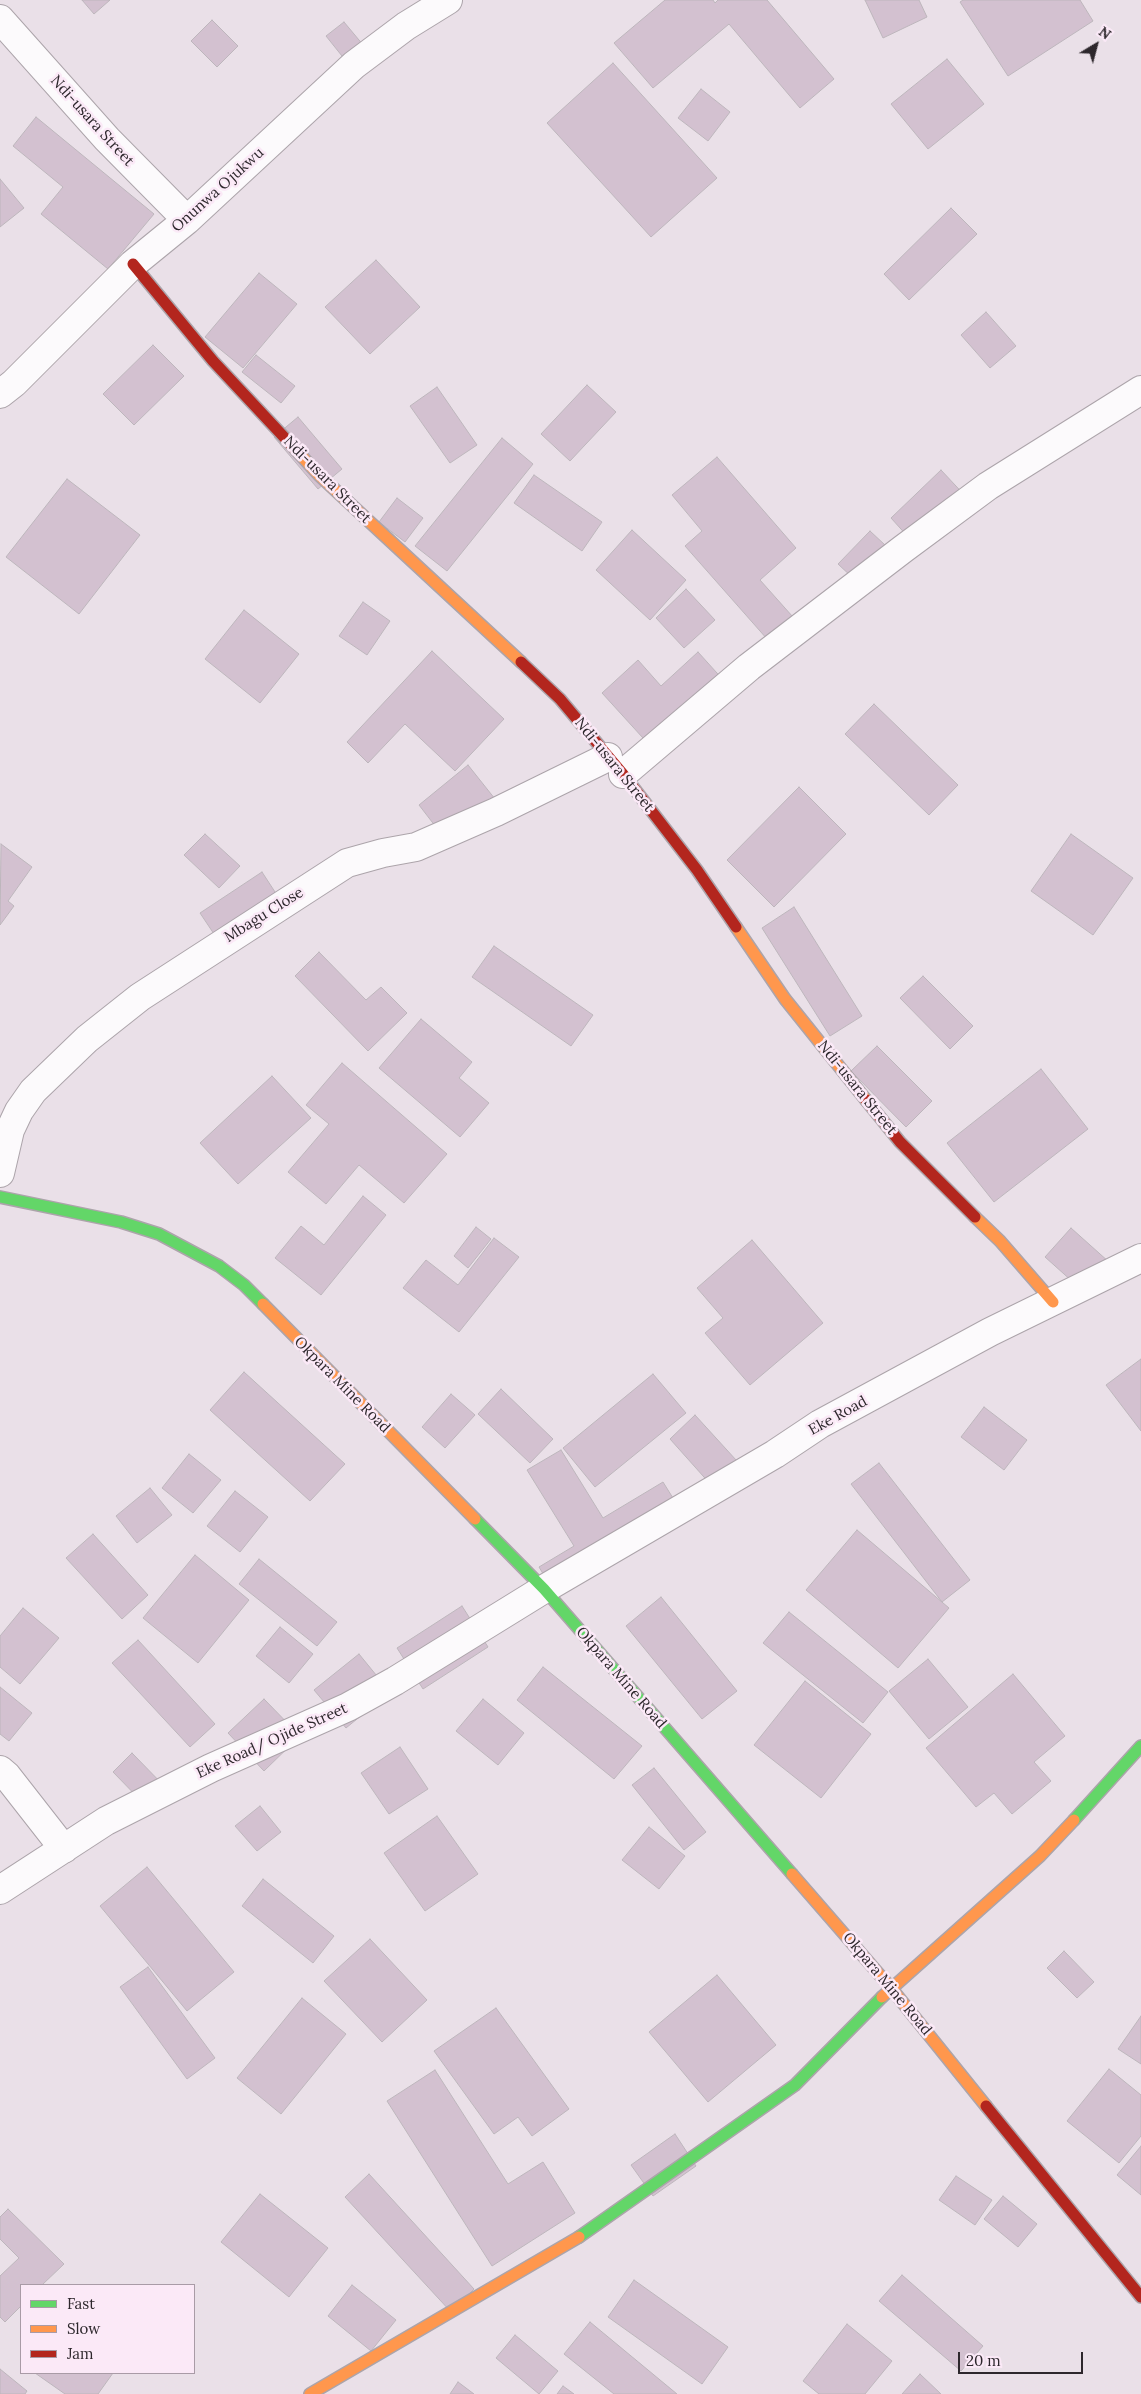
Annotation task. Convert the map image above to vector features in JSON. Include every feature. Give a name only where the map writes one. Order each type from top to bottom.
[{"type":"street","name":"Onunwa Ojukwu","points":[[0,394],[14,383],[133,264],[186,220],[354,65],[406,26],[448,0]]},
{"type":"street","name":"Ndi-usara Street","points":[[0,19],[107,139],[186,220]]},
{"type":"street","name":"Ndi-usara Street","points":[[133,264],[213,361],[319,475],[560,699],[616,765],[697,870],[785,999],[894,1135],[1000,1240],[1053,1302]]},
{"type":"street","name":"Mbagu Close","points":[[0,1174],[10,1130],[19,1111],[33,1092],[87,1039],[140,997],[346,863],[374,855],[416,847],[496,812],[616,765],[988,486],[1141,390]]},
{"type":"street","name":"Okpara Mine Road","points":[[0,1197],[121,1222],[159,1234],[219,1266],[244,1285],[544,1589],[891,1988],[1141,2297]]},
{"type":"street","name":"Eke Road","points":[[544,1589],[766,1459],[820,1424],[990,1332],[1141,1258]]},
{"type":"street","name":"Eke Road/ Ojide Street","points":[[0,1890],[106,1821],[156,1795],[348,1707],[544,1589]]},
{"type":"street","points":[[310,2394],[594,2228],[795,2085],[891,1988],[1040,1856],[1137,1756]]},
{"type":"street","points":[[0,1770],[7,1776],[64,1849]]},
{"type":"building","points":[[82,0],[110,0],[94,14]]},
{"type":"building","points":[[665,0],[713,0],[715,3],[718,0],[767,0],[834,79],[800,108],[729,24],[653,88],[614,43]]},
{"type":"building","points":[[865,0],[919,0],[927,17],[883,38]]},
{"type":"building","points":[[963,0],[1080,0],[1093,21],[1008,76],[960,2]]},
{"type":"building","points":[[212,20],[238,46],[217,67],[191,41]]},
{"type":"building","points":[[344,22],[364,46],[346,61],[326,36]]},
{"type":"building","points":[[947,59],[984,104],[928,149],[891,104]]},
{"type":"building","points":[[613,63],[717,178],[651,237],[547,123]]},
{"type":"building","points":[[701,89],[730,112],[708,141],[678,118]]},
{"type":"building","points":[[36,117],[154,214],[108,269],[41,214],[63,187],[13,146]]},
{"type":"building","points":[[0,179],[24,208],[0,227]]},
{"type":"building","points":[[951,208],[977,234],[909,300],[884,274]]},
{"type":"building","points":[[376,260],[420,307],[370,354],[325,307]]},
{"type":"building","points":[[259,273],[297,304],[243,368],[205,337]]},
{"type":"building","points":[[986,312],[1016,346],[990,368],[961,335]]},
{"type":"building","points":[[153,345],[184,376],[134,425],[103,394]]},
{"type":"building","points":[[256,355],[295,386],[281,403],[242,372]]},
{"type":"building","points":[[587,385],[616,412],[570,461],[541,434]]},
{"type":"building","points":[[437,387],[477,445],[450,463],[410,406]]},
{"type":"building","points":[[298,417],[342,469],[318,489],[274,437]]},
{"type":"building","points":[[502,438],[533,464],[447,571],[415,546]]},
{"type":"building","points":[[717,457],[796,548],[760,580],[801,626],[775,648],[685,546],[702,531],[672,495]]},
{"type":"building","points":[[941,470],[970,501],[919,549],[891,518]]},
{"type":"building","points":[[534,475],[602,522],[582,551],[514,503]]},
{"type":"building","points":[[67,479],[140,535],[79,614],[6,557]]},
{"type":"building","points":[[397,498],[423,518],[405,542],[379,522]]},
{"type":"building","points":[[632,530],[686,580],[650,620],[596,570]]},
{"type":"building","points":[[870,531],[900,559],[868,592],[838,564]]},
{"type":"building","points":[[686,589],[715,620],[684,648],[656,618]]},
{"type":"building","points":[[363,602],[390,621],[367,655],[339,636]]},
{"type":"building","points":[[244,610],[299,654],[260,703],[205,659]]},
{"type":"building","points":[[432,651],[504,719],[455,771],[405,724],[368,763],[347,742]]},
{"type":"building","points":[[698,652],[726,683],[653,749],[602,693],[638,660],[661,686]]},
{"type":"building","points":[[874,704],[958,785],[929,815],[845,734]]},
{"type":"building","points":[[468,765],[499,804],[449,844],[419,805]]},
{"type":"building","points":[[799,787],[846,834],[774,907],[727,860]]},
{"type":"building","points":[[205,834],[240,866],[219,888],[184,855]]},
{"type":"building","points":[[1071,834],[1133,878],[1093,935],[1031,891]]},
{"type":"building","points":[[1,844],[32,867],[8,901],[14,906],[0,925]]},
{"type":"building","points":[[262,872],[290,915],[228,955],[200,913]]},
{"type":"building","points":[[794,907],[862,1016],[830,1036],[762,928]]},
{"type":"building","points":[[494,946],[593,1015],[571,1046],[472,977]]},
{"type":"building","points":[[319,952],[366,1000],[381,987],[407,1013],[368,1051],[295,976]]},
{"type":"building","points":[[923,976],[973,1026],[950,1049],[900,998]]},
{"type":"building","points":[[421,1019],[472,1062],[459,1078],[489,1103],[460,1137],[379,1068]]},
{"type":"building","points":[[877,1046],[932,1101],[906,1127],[851,1071]]},
{"type":"building","points":[[342,1063],[447,1154],[404,1203],[359,1165],[326,1204],[288,1172],[329,1124],[306,1105]]},
{"type":"building","points":[[1041,1069],[1088,1129],[994,1202],[947,1143]]},
{"type":"building","points":[[272,1076],[311,1118],[238,1184],[200,1143]]},
{"type":"building","points":[[363,1196],[386,1215],[321,1295],[275,1258],[301,1226],[324,1245]]},
{"type":"building","points":[[476,1227],[491,1239],[468,1268],[454,1256]]},
{"type":"building","points":[[1071,1228],[1109,1262],[1083,1291],[1045,1257]]},
{"type":"building","points":[[494,1238],[519,1257],[459,1332],[403,1288],[426,1260],[458,1285]]},
{"type":"building","points":[[752,1240],[823,1323],[750,1385],[705,1333],[723,1318],[697,1288]]},
{"type":"building","points":[[1141,1359],[1141,1431],[1106,1385]]},
{"type":"building","points":[[244,1372],[345,1464],[310,1501],[210,1410]]},
{"type":"building","points":[[653,1374],[686,1413],[595,1487],[563,1448]]},
{"type":"building","points":[[501,1389],[553,1439],[530,1463],[478,1414]]},
{"type":"building","points":[[451,1394],[475,1415],[445,1448],[422,1427]]},
{"type":"building","points":[[984,1407],[1027,1440],[1004,1470],[961,1437]]},
{"type":"building","points":[[695,1415],[747,1472],[720,1495],[670,1439]]},
{"type":"building","points":[[561,1450],[603,1518],[663,1482],[686,1519],[557,1597],[539,1567],[574,1546],[527,1470]]},
{"type":"building","points":[[189,1454],[221,1480],[193,1513],[162,1488]]},
{"type":"building","points":[[879,1463],[970,1580],[942,1602],[851,1484]]},
{"type":"building","points":[[150,1488],[172,1515],[137,1543],[116,1516]]},
{"type":"building","points":[[235,1491],[268,1517],[240,1552],[207,1526]]},
{"type":"building","points":[[857,1530],[949,1608],[898,1668],[806,1590]]},
{"type":"building","points":[[93,1534],[148,1595],[122,1619],[66,1558]]},
{"type":"building","points":[[195,1555],[249,1600],[198,1663],[143,1618]]},
{"type":"building","points":[[259,1559],[337,1622],[317,1646],[239,1584]]},
{"type":"building","points":[[661,1597],[737,1691],[702,1719],[626,1626]]},
{"type":"building","points":[[462,1606],[488,1647],[423,1689],[397,1648]]},
{"type":"building","points":[[23,1608],[59,1638],[20,1684],[0,1667],[0,1636]]},
{"type":"building","points":[[789,1612],[888,1692],[863,1723],[763,1643]]},
{"type":"building","points":[[280,1627],[313,1654],[289,1683],[256,1656]]},
{"type":"building","points":[[138,1640],[215,1724],[190,1747],[112,1663]]},
{"type":"building","points":[[359,1654],[390,1692],[346,1728],[314,1690]]},
{"type":"building","points":[[928,1659],[968,1707],[929,1739],[889,1691]]},
{"type":"building","points":[[543,1667],[642,1746],[614,1779],[517,1700]]},
{"type":"building","points":[[1013,1674],[1065,1736],[1034,1762],[1051,1781],[1012,1814],[994,1793],[976,1807],[926,1748]]},
{"type":"building","points":[[805,1681],[871,1734],[821,1798],[754,1745]]},
{"type":"building","points":[[0,1687],[32,1713],[9,1741],[0,1734]]},
{"type":"building","points":[[264,1699],[300,1736],[264,1771],[228,1733]]},
{"type":"building","points":[[483,1699],[524,1733],[498,1765],[456,1731]]},
{"type":"building","points":[[400,1747],[428,1789],[389,1814],[361,1773]]},
{"type":"building","points":[[132,1753],[169,1791],[149,1809],[113,1772]]},
{"type":"building","points":[[654,1768],[706,1832],[684,1850],[632,1785]]},
{"type":"building","points":[[260,1806],[281,1832],[257,1851],[235,1826]]},
{"type":"building","points":[[437,1816],[478,1874],[425,1911],[384,1853]]},
{"type":"building","points":[[649,1827],[685,1856],[659,1889],[622,1860]]},
{"type":"building","points":[[147,1867],[234,1972],[187,2011],[100,1906]]},
{"type":"building","points":[[263,1879],[334,1936],[313,1963],[242,1906]]},
{"type":"building","points":[[370,1939],[427,2000],[382,2042],[324,1981]]},
{"type":"building","points":[[1064,1951],[1094,1982],[1077,1998],[1047,1968]]},
{"type":"building","points":[[148,1967],[215,2058],[187,2079],[120,1987]]},
{"type":"building","points":[[717,1975],[776,2045],[708,2102],[649,2032]]},
{"type":"building","points":[[302,1998],[346,2034],[281,2114],[237,2078]]},
{"type":"building","points":[[496,2008],[569,2109],[532,2136],[518,2117],[494,2134],[434,2051]]},
{"type":"building","points":[[1141,2016],[1141,2064],[1118,2049]]},
{"type":"building","points":[[1109,2069],[1141,2095],[1141,2136],[1119,2163],[1067,2121]]},
{"type":"building","points":[[435,2070],[508,2184],[543,2162],[575,2213],[492,2266],[387,2101]]},
{"type":"building","points":[[675,2134],[696,2166],[653,2196],[631,2165]]},
{"type":"building","points":[[1141,2146],[1141,2195],[1117,2175]]},
{"type":"building","points":[[369,2174],[474,2289],[451,2312],[345,2197]]},
{"type":"building","points":[[956,2176],[992,2200],[975,2225],[939,2200]]},
{"type":"building","points":[[260,2194],[328,2248],[289,2297],[221,2242]]},
{"type":"building","points":[[1003,2196],[1037,2224],[1018,2247],[984,2219]]},
{"type":"building","points":[[8,2209],[64,2264],[43,2284],[20,2284],[20,2307],[5,2322],[0,2317],[0,2276],[19,2258],[0,2239],[0,2217]]},
{"type":"building","points":[[902,2275],[983,2346],[961,2371],[879,2301]]},
{"type":"building","points":[[634,2280],[728,2347],[702,2384],[608,2317]]},
{"type":"building","points":[[352,2285],[396,2320],[371,2351],[328,2316]]},
{"type":"building","points":[[590,2322],[677,2394],[614,2394],[564,2354]]},
{"type":"building","points":[[847,2324],[892,2361],[865,2394],[819,2394],[803,2381]]},
{"type":"building","points":[[515,2335],[558,2371],[539,2394],[496,2358]]},
{"type":"building","points":[[0,2369],[27,2391],[25,2394],[0,2394]]},
{"type":"building","points":[[36,2374],[112,2374],[98,2394],[65,2394]]},
{"type":"building","points":[[920,2374],[941,2394],[902,2394]]},
{"type":"building","points":[[458,2382],[474,2394],[450,2394]]},
{"type":"building","points":[[563,2386],[574,2394],[557,2394]]},
{"type":"traffic: fast","points":[[0,1197],[121,1222],[159,1234],[219,1266],[244,1285],[263,1304]]},
{"type":"traffic: fast","points":[[475,1519],[544,1589],[792,1874]]},
{"type":"traffic: fast","points":[[1074,1820],[1141,1746]]},
{"type":"traffic: fast","points":[[579,2237],[795,2085],[882,1997]]},
{"type":"traffic: slow","points":[[297,451],[319,475],[521,662]]},
{"type":"traffic: slow","points":[[736,927],[785,999],[866,1100]]},
{"type":"traffic: slow","points":[[975,1217],[1000,1241],[1053,1302]]},
{"type":"traffic: slow","points":[[263,1304],[475,1519]]},
{"type":"traffic: slow","points":[[882,1997],[1040,1856],[1074,1820]]},
{"type":"traffic: slow","points":[[792,1874],[891,1988],[986,2106]]},
{"type":"traffic: slow","points":[[310,2394],[579,2237]]},
{"type":"traffic: jam","points":[[133,264],[213,361],[297,451]]},
{"type":"traffic: jam","points":[[521,662],[560,699],[623,774],[697,870],[736,927]]},
{"type":"traffic: jam","points":[[866,1100],[900,1142],[975,1217]]},
{"type":"traffic: jam","points":[[986,2106],[1141,2297]]}]
